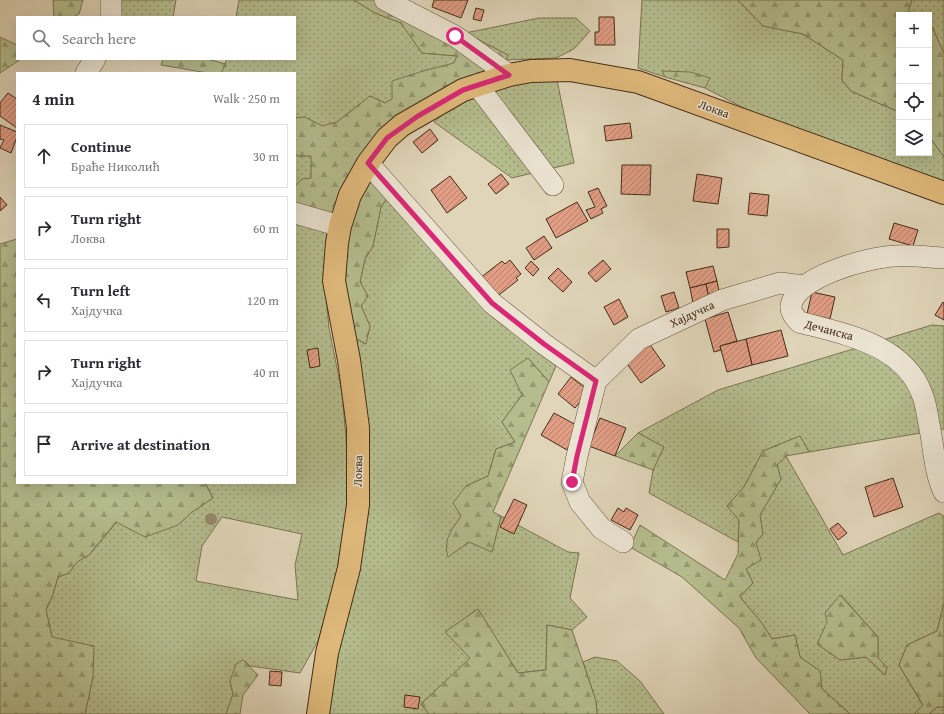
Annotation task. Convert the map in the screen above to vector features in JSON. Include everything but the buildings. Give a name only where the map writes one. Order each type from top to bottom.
[{"type":"main road","name":"Локва","points":[[318,714],[328,653],[349,568],[358,505],[358,428],[349,360],[334,281],[337,243],[340,226],[350,195],[368,163],[387,138],[402,126],[463,90],[509,75],[531,71],[570,70],[638,82],[944,193]]},
{"type":"street","points":[[111,0],[111,16]]},
{"type":"street","points":[[385,0],[455,36],[509,75]]},
{"type":"street","points":[[87,72],[94,60]]},
{"type":"street","points":[[477,85],[553,185]]},
{"type":"street","points":[[368,163],[492,303],[544,344],[596,381],[572,482],[580,502],[602,529],[623,542]]},
{"type":"street","points":[[296,213],[340,226]]},
{"type":"street","name":"Дечанска","points":[[944,258],[894,256],[852,265],[824,275],[804,286],[795,296],[791,306],[793,314],[799,322],[864,340],[893,356],[906,368],[922,393],[930,425],[938,479],[944,492]]},
{"type":"street","name":"Хајдучка","points":[[596,381],[639,339],[722,300],[780,283],[804,286]]},
{"type":"green space","points":[[53,0],[83,0],[79,14],[75,16],[54,16]]},
{"type":"green space","points":[[106,0],[176,0],[173,16],[110,16]]},
{"type":"green space","points":[[239,0],[354,0],[375,13],[401,23],[422,53],[457,56],[454,64],[423,71],[392,99],[385,103],[370,96],[337,122],[322,126],[305,117],[296,118],[296,72],[221,72],[227,60],[296,60],[296,16],[236,16]]},
{"type":"green space","points":[[354,0],[403,0],[508,55],[506,60],[399,118],[332,219],[296,209],[296,185],[302,179],[311,178],[311,156],[296,155],[296,118],[305,117],[322,126],[337,122],[370,96],[385,103],[392,99],[392,81],[454,63],[457,56],[422,53],[401,23],[375,13]]},
{"type":"green space","points":[[642,0],[738,0],[763,26],[803,34],[843,60],[842,80],[851,91],[896,111],[896,156],[932,156],[932,140],[944,157],[944,185],[767,120],[705,88],[709,78],[662,71],[665,77],[638,68]]},
{"type":"green space","points":[[738,0],[912,0],[908,11],[910,12],[896,12],[896,111],[851,91],[842,80],[843,60],[803,34],[763,26]]},
{"type":"green space","points":[[912,0],[944,0],[944,54],[932,27],[932,12],[908,11]]},
{"type":"green space","points":[[539,18],[576,18],[590,31],[574,49],[556,58],[506,60],[508,55],[465,33]]},
{"type":"green space","points":[[932,27],[944,54],[944,157],[932,140]]},
{"type":"green space","points":[[0,37],[16,45],[16,60],[20,60],[0,73]]},
{"type":"green space","points":[[163,60],[211,60],[226,64],[222,72],[202,72],[161,65]]},
{"type":"green space","points":[[662,71],[690,72],[710,78],[705,88],[665,77]]},
{"type":"green space","points":[[557,80],[574,163],[512,178],[434,122],[453,106],[490,90],[517,84]]},
{"type":"green space","points":[[296,155],[312,156],[311,178],[296,186]]},
{"type":"green space","points":[[371,177],[389,195],[381,207],[373,246],[365,259],[360,282],[368,296],[361,306],[370,326],[366,344],[352,336],[346,290],[345,259],[348,229],[359,200]]},
{"type":"green space","points":[[389,195],[487,305],[556,366],[549,382],[528,358],[522,395],[502,422],[515,442],[496,449],[488,476],[466,486],[461,516],[451,531],[448,557],[469,542],[492,551],[501,516],[568,552],[579,553],[570,598],[587,617],[572,630],[547,625],[546,670],[518,673],[478,609],[445,632],[471,658],[421,704],[429,714],[327,714],[329,688],[351,598],[352,336],[365,344],[370,326],[361,306],[368,296],[360,282],[365,259],[373,246],[381,207]]},
{"type":"green space","points":[[296,213],[328,228],[324,276],[329,328],[342,393],[346,438],[348,489],[344,534],[333,591],[318,641],[300,673],[250,666],[243,660],[230,681],[233,694],[226,714],[85,714],[93,677],[52,637],[46,610],[58,577],[69,573],[77,561],[89,555],[117,522],[178,525],[192,512],[213,498],[206,484],[296,484]],"holes":[[[222,517],[302,534],[295,565],[298,600],[196,581],[202,546]]]},
{"type":"green space","points":[[16,239],[16,484],[206,484],[213,498],[192,512],[178,525],[145,537],[116,522],[89,555],[77,562],[69,573],[58,577],[46,610],[52,637],[94,646],[93,677],[85,714],[0,714],[0,244]]},
{"type":"green space","points":[[932,325],[944,326],[944,429],[809,452],[800,436],[763,451],[744,487],[727,506],[739,520],[738,542],[649,493],[653,470],[664,447],[638,433],[718,390]]},
{"type":"green space","points":[[528,358],[549,382],[493,512],[501,516],[492,552],[469,542],[448,557],[447,540],[461,516],[453,503],[466,486],[488,476],[496,449],[515,442],[502,422],[522,395],[510,370]]},
{"type":"green space","points":[[638,433],[664,447],[653,470],[615,456]]},
{"type":"green space","points":[[800,436],[809,452],[786,456],[777,465],[781,479],[760,515],[763,534],[756,542],[761,560],[746,569],[753,583],[740,597],[761,622],[772,639],[795,635],[800,657],[820,671],[822,689],[850,714],[810,714],[756,658],[739,628],[682,577],[630,547],[640,525],[725,580],[738,554],[739,520],[727,506],[744,487],[763,451]]},
{"type":"green space","points":[[786,456],[843,555],[939,513],[944,516],[944,603],[937,631],[907,645],[899,665],[923,706],[914,714],[850,714],[822,689],[820,671],[800,657],[795,635],[772,639],[761,622],[740,597],[753,583],[746,569],[756,542],[763,534],[760,515],[781,479],[777,465]],"holes":[[[841,595],[878,637],[878,658],[887,667],[885,675],[866,657],[840,660],[818,644]]]},
{"type":"green space","points":[[840,595],[878,637],[878,658],[887,667],[885,675],[866,657],[840,660],[817,644],[827,622],[825,613]]},
{"type":"green space","points":[[944,603],[944,707],[937,707],[929,714],[914,714],[923,705],[899,665],[907,645],[937,631]]},
{"type":"green space","points":[[478,609],[518,673],[546,670],[547,625],[572,630],[596,701],[597,714],[429,714],[421,704],[470,658],[445,632]]},
{"type":"green space","points":[[595,657],[617,661],[640,681],[664,714],[597,714],[596,701],[583,662]]},
{"type":"green space","points":[[243,660],[258,675],[243,695],[240,714],[226,714],[233,694],[230,681],[236,664]]},
{"type":"green space","points":[[937,707],[944,707],[944,714],[929,714]]},
{"type":"route","points":[[455,36],[509,75],[463,90],[418,116],[387,138],[368,163],[492,303],[544,344],[596,381],[572,482]]}]
